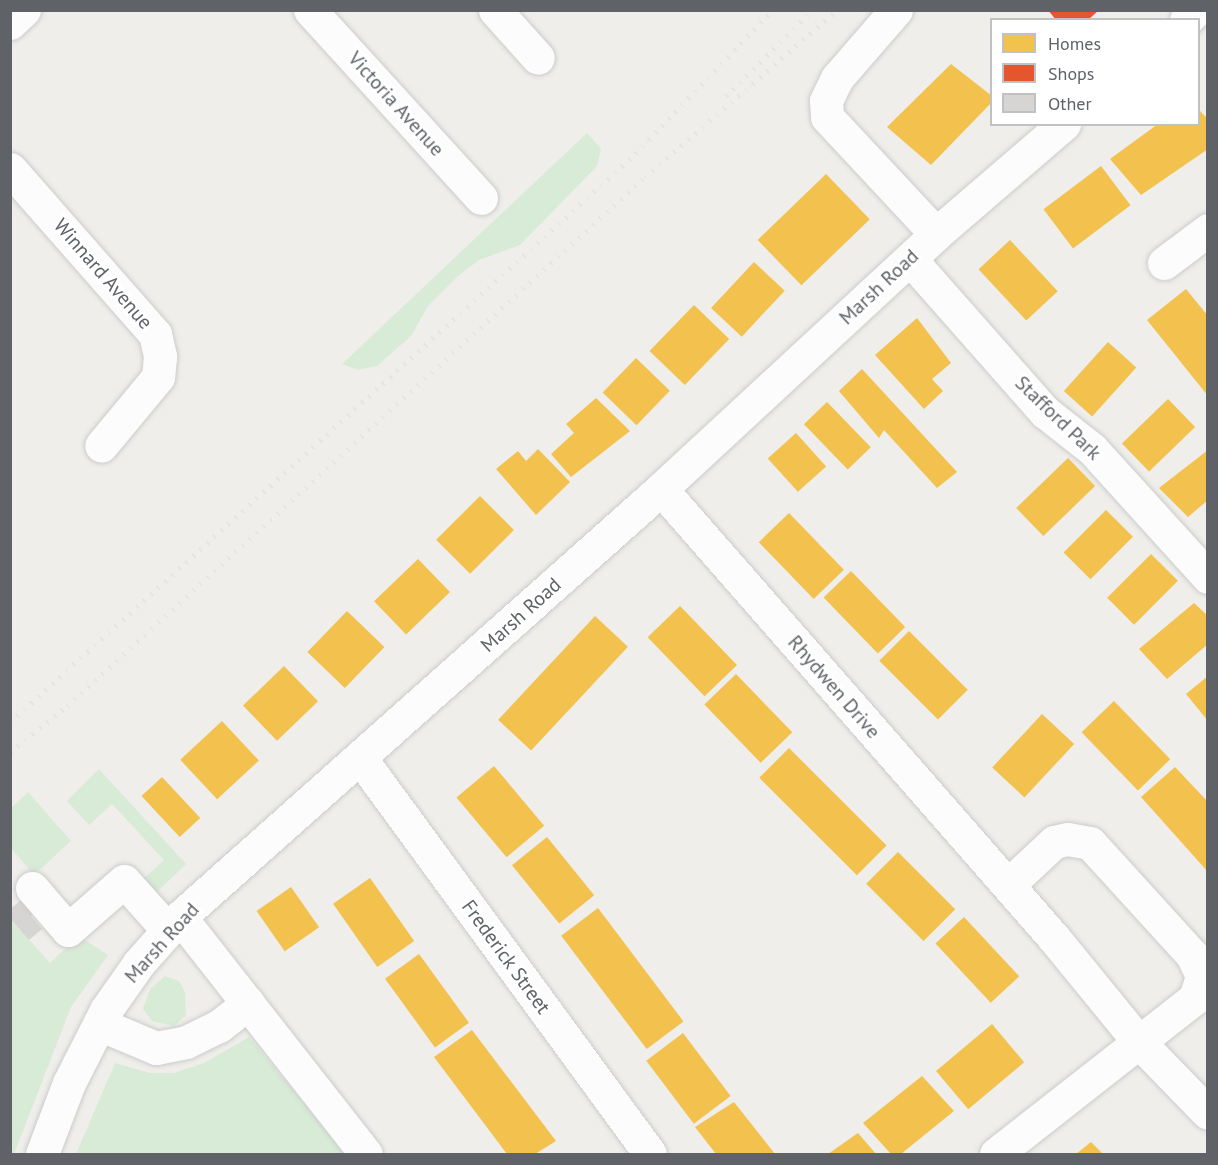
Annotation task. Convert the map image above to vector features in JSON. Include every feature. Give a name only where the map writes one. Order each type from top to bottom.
[{"type":"street","points":[[10,23],[24,10]]},
{"type":"street","name":"Victoria Avenue","points":[[310,10],[481,198]]},
{"type":"street","points":[[495,10],[538,58]]},
{"type":"street","points":[[896,10],[837,78],[826,101],[827,117],[936,234]]},
{"type":"street","name":"Marsh Road","points":[[42,1155],[69,1083],[99,1024],[139,963],[174,924],[661,489],[936,234],[1062,126]]},
{"type":"street","name":"Winnard Avenue","points":[[10,169],[155,334],[160,356],[159,377],[101,446]]},
{"type":"street","points":[[1164,263],[1208,230]]},
{"type":"street","name":"Stafford Park","points":[[910,259],[1045,412],[1092,449],[1208,577]]},
{"type":"street","name":"Rhydwen Drive","points":[[661,489],[1008,885],[1138,1041],[1208,1113]]},
{"type":"street","name":"Frederick Street","points":[[361,759],[650,1155]]},
{"type":"street","points":[[996,1155],[1195,998],[1202,976],[1192,955],[1090,843],[1067,839],[1054,842],[1008,885]]},
{"type":"street","points":[[32,888],[68,930],[124,881],[174,924],[248,1003],[366,1155]]},
{"type":"street","points":[[99,1024],[156,1048],[186,1042],[219,1026],[248,1003]]},
{"type":"green space","points":[[587,133],[601,149],[597,166],[520,245],[479,260],[458,276],[428,306],[411,336],[377,366],[358,370],[342,364]]},
{"type":"green space","points":[[99,769],[186,864],[155,894],[142,880],[164,860],[112,804],[89,825],[67,801]]},
{"type":"green space","points":[[28,792],[71,841],[34,875],[11,848],[11,808]]},
{"type":"green space","points":[[10,918],[50,963],[79,936],[108,955],[71,1007],[14,1154],[10,1154]]},
{"type":"green space","points":[[165,976],[179,981],[185,992],[186,1015],[174,1026],[152,1021],[143,1009],[150,989]]},
{"type":"green space","points":[[249,1037],[346,1154],[76,1154],[115,1063],[150,1073],[174,1073],[204,1063]]},
{"type":"building: Homes","points":[[951,64],[990,94],[990,104],[931,165],[887,127]]},
{"type":"building: Homes","points":[[1200,111],[1208,119],[1208,149],[1141,195],[1110,159],[1155,126],[1200,126]]},
{"type":"building: Homes","points":[[1101,166],[1130,205],[1073,248],[1043,209]]},
{"type":"building: Homes","points":[[826,174],[870,219],[801,285],[758,240]]},
{"type":"building: Homes","points":[[1010,240],[1058,291],[1026,321],[979,269]]},
{"type":"building: Homes","points":[[754,262],[785,291],[742,337],[711,308]]},
{"type":"building: Homes","points":[[1186,289],[1208,316],[1208,396],[1147,320]]},
{"type":"building: Homes","points":[[694,305],[729,339],[685,385],[650,351]]},
{"type":"building: Homes","points":[[917,318],[951,363],[932,379],[943,391],[924,409],[875,355]]},
{"type":"building: Homes","points":[[1108,342],[1136,367],[1092,416],[1064,391]]},
{"type":"building: Homes","points":[[636,358],[670,391],[636,425],[603,393]]},
{"type":"building: Homes","points":[[862,369],[957,472],[937,488],[884,430],[879,438],[839,391]]},
{"type":"building: Homes","points":[[596,398],[630,431],[571,477],[551,454],[574,433],[566,424]]},
{"type":"building: Homes","points":[[1168,399],[1195,427],[1149,472],[1122,443]]},
{"type":"building: Homes","points":[[827,402],[871,447],[848,470],[804,424]]},
{"type":"building: Homes","points":[[796,433],[826,466],[798,492],[768,458]]},
{"type":"building: Homes","points":[[538,449],[570,482],[536,515],[496,469],[518,451],[526,461]]},
{"type":"building: Homes","points":[[1208,450],[1208,500],[1188,517],[1159,488]]},
{"type":"building: Homes","points":[[1068,458],[1095,486],[1043,536],[1016,508]]},
{"type":"building: Homes","points":[[480,496],[514,530],[470,574],[436,540]]},
{"type":"building: Homes","points":[[1106,510],[1133,537],[1090,579],[1064,552]]},
{"type":"building: Homes","points":[[789,513],[844,570],[814,599],[759,542]]},
{"type":"building: Homes","points":[[1151,554],[1178,581],[1134,625],[1107,598]]},
{"type":"building: Homes","points":[[418,559],[450,592],[406,634],[374,601]]},
{"type":"building: Homes","points":[[851,571],[905,627],[878,654],[824,597]]},
{"type":"building: Homes","points":[[1194,603],[1208,616],[1208,644],[1167,679],[1139,649]]},
{"type":"building: Homes","points":[[680,606],[737,665],[705,696],[648,637]]},
{"type":"building: Homes","points":[[347,611],[384,647],[345,688],[307,652]]},
{"type":"building: Homes","points":[[595,616],[628,647],[531,751],[498,720]]},
{"type":"building: Homes","points":[[909,631],[968,690],[938,719],[879,661]]},
{"type":"building: Homes","points":[[284,666],[318,701],[277,741],[243,706]]},
{"type":"building: Homes","points":[[736,674],[792,732],[761,763],[704,705]]},
{"type":"building: Homes","points":[[1208,676],[1208,721],[1186,694]]},
{"type":"building: Homes","points":[[1114,701],[1170,759],[1138,791],[1082,732]]},
{"type":"building: Homes","points":[[1042,714],[1074,744],[1024,797],[992,767]]},
{"type":"building: Homes","points":[[222,721],[259,760],[217,799],[180,760]]},
{"type":"building: Homes","points":[[789,748],[887,846],[857,875],[759,778]]},
{"type":"building: Homes","points":[[494,766],[544,826],[507,857],[456,797]]},
{"type":"building: Homes","points":[[1175,767],[1208,802],[1208,872],[1141,797]]},
{"type":"building: Homes","points":[[162,777],[200,818],[180,837],[142,796]]},
{"type":"building: Homes","points":[[547,837],[594,895],[559,924],[512,865]]},
{"type":"building: Homes","points":[[898,852],[955,909],[923,941],[866,884]]},
{"type":"building: Homes","points":[[370,878],[414,941],[377,967],[333,904]]},
{"type":"building: Homes","points":[[291,887],[319,927],[285,951],[257,911]]},
{"type":"building: Homes","points":[[598,908],[683,1021],[647,1049],[561,936]]},
{"type":"building: Homes","points":[[964,917],[1019,976],[991,1003],[935,944]]},
{"type":"building: Homes","points":[[419,954],[469,1023],[435,1047],[385,979]]},
{"type":"building: Homes","points":[[992,1024],[1024,1062],[968,1109],[936,1071]]},
{"type":"building: Homes","points":[[472,1030],[556,1141],[535,1154],[507,1154],[434,1057]]},
{"type":"building: Homes","points":[[683,1033],[731,1096],[694,1124],[646,1061]]},
{"type":"building: Homes","points":[[922,1076],[954,1111],[901,1154],[891,1154],[863,1123]]},
{"type":"building: Homes","points":[[734,1102],[775,1154],[716,1154],[695,1127]]},
{"type":"building: Homes","points":[[858,1133],[876,1154],[828,1154]]},
{"type":"building: Homes","points":[[1091,1142],[1103,1154],[1076,1154]]},
{"type":"building: Shops","points":[[1048,10],[1099,10],[1090,18],[1054,18]]},
{"type":"building: Other","points":[[26,896],[37,910],[31,916],[42,929],[29,940],[10,918],[10,909]]},
{"type":"railway","points":[[10,722],[629,160],[773,10]]},
{"type":"railway","points":[[726,96],[812,10]]},
{"type":"railway","points":[[10,752],[67,706],[645,177],[837,10]]}]
